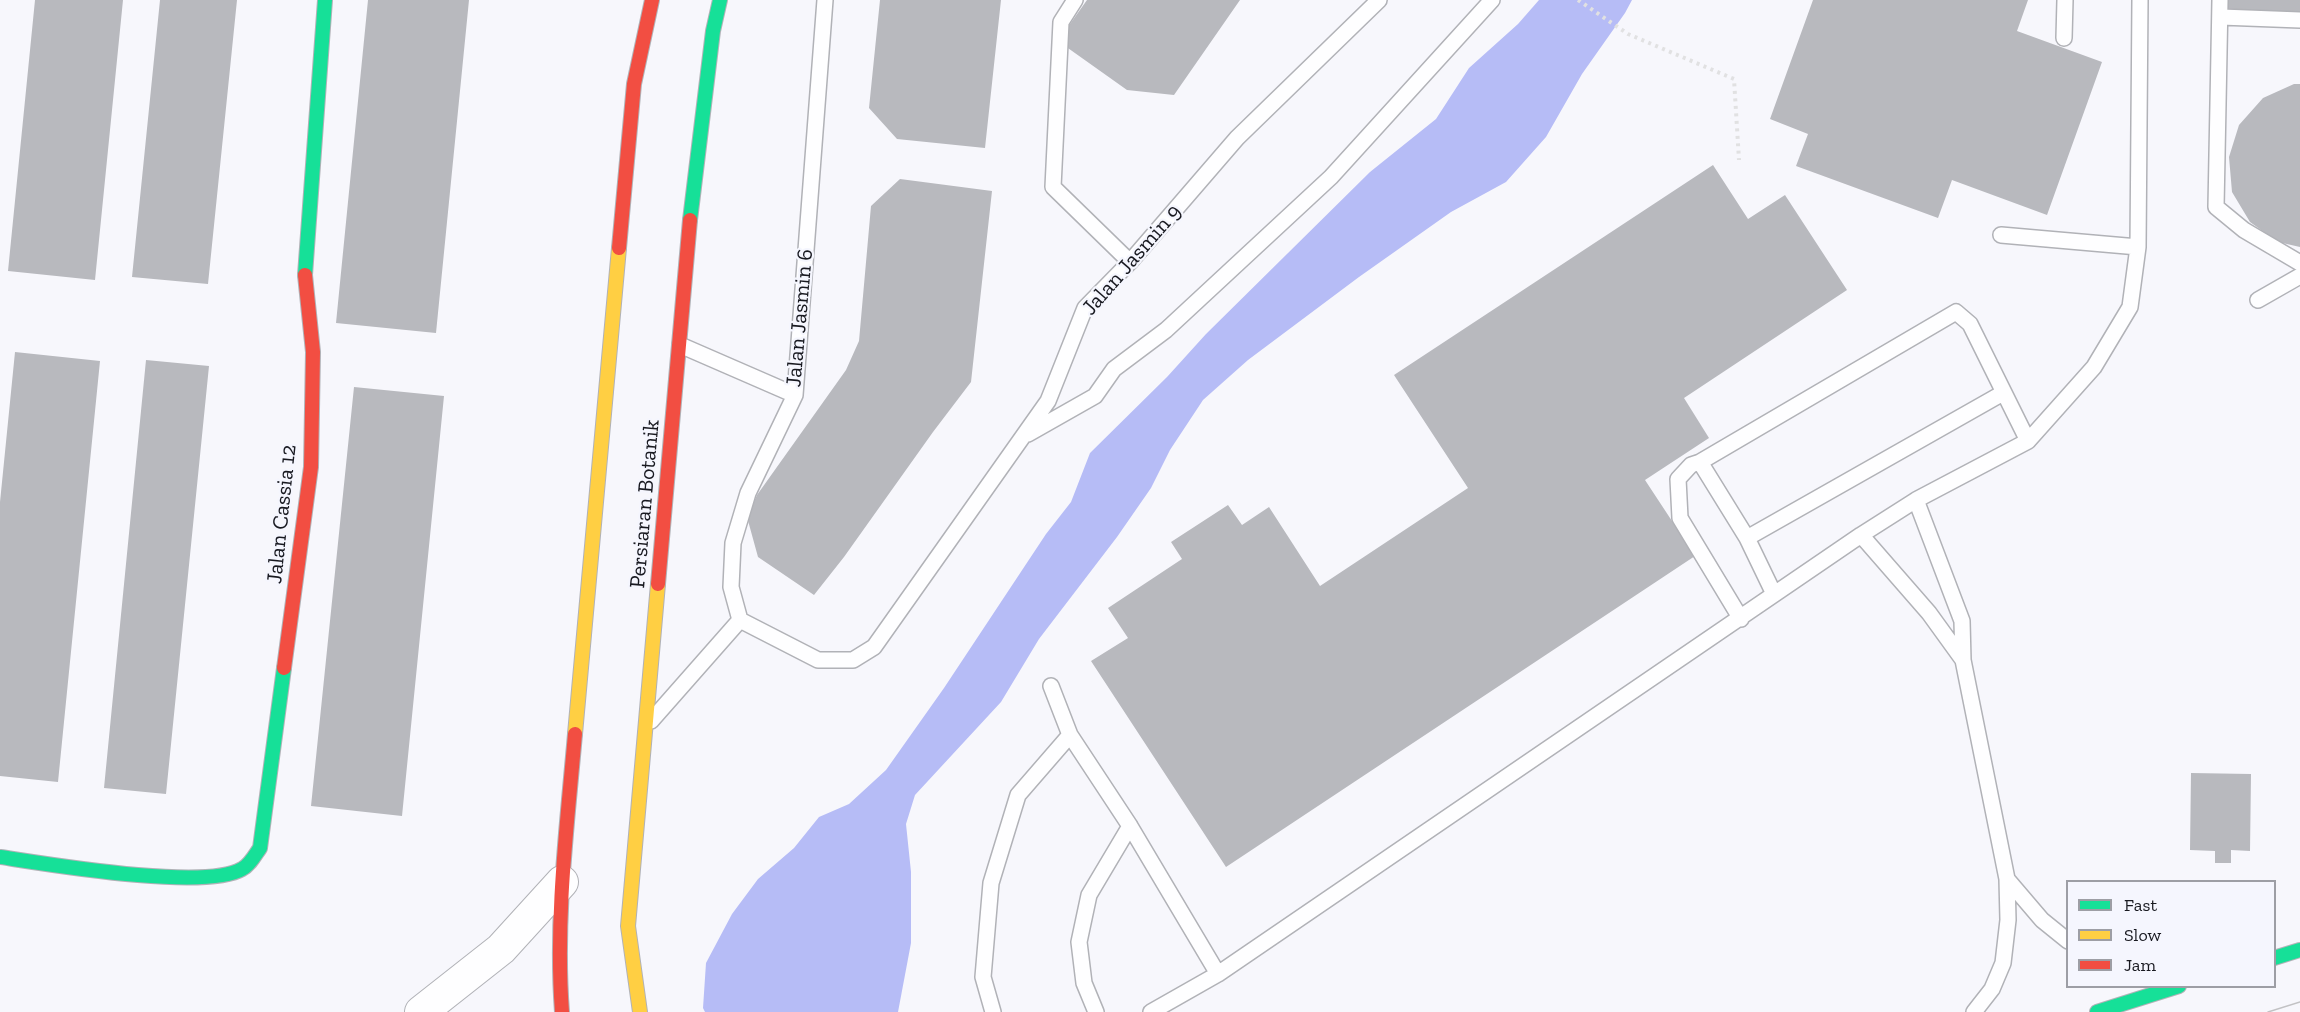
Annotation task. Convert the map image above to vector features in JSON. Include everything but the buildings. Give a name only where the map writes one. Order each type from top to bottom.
[{"type":"main road","name":"Jalan Cassia 12","points":[[0,856],[88,870],[216,877],[242,870],[260,848],[311,467],[313,352],[304,268],[324,0]]},
{"type":"main road","points":[[562,1012],[560,986],[562,882],[634,84],[652,0]]},
{"type":"main road","name":"Persiaran Botanik","points":[[639,1012],[628,926],[687,248],[712,42],[720,0]]},
{"type":"main road","points":[[2276,957],[2300,950]]},
{"type":"main road","points":[[2097,1012],[2170,988]]},
{"type":"street","points":[[421,1012],[501,949],[562,882]]},
{"type":"lane","name":"Jalan Jasmin 6","points":[[740,620],[730,587],[733,543],[748,493],[795,395],[825,0]]},
{"type":"lane","points":[[1075,0],[1061,22],[1053,187],[1130,262]]},
{"type":"lane","name":"Jalan Jasmin 9","points":[[740,620],[818,660],[853,660],[874,647],[1048,401],[1085,308],[1130,262],[1237,138],[1379,0]]},
{"type":"lane","points":[[1023,436],[1095,396],[1114,369],[1184,314],[1330,177],[1492,0]]},
{"type":"lane","points":[[2064,38],[2065,0]]},
{"type":"lane","points":[[1151,1012],[1218,974],[1861,535],[1916,500],[2028,441],[2094,367],[2130,307],[2138,247],[2140,0]]},
{"type":"lane","points":[[2220,0],[2216,207],[2244,230],[2300,263]]},
{"type":"lane","points":[[2221,17],[2300,20]]},
{"type":"lane","points":[[2001,235],[2138,247]]},
{"type":"lane","points":[[2258,300],[2300,276]]},
{"type":"lane","points":[[1741,619],[1680,518],[1678,479],[1691,465],[1700,462],[1956,312],[1970,324],[2028,441]]},
{"type":"lane","points":[[680,345],[795,395]]},
{"type":"lane","points":[[1747,538],[2003,393]]},
{"type":"lane","points":[[1700,462],[1747,538],[1774,594]]},
{"type":"lane","points":[[1916,500],[1962,621],[1963,660],[2007,879],[2008,920],[2002,963],[1992,989],[1974,1012]]},
{"type":"lane","points":[[1861,535],[1929,613],[1963,660]]},
{"type":"lane","points":[[646,727],[740,620]]},
{"type":"lane","points":[[1051,686],[1070,735],[1130,826],[1218,974]]},
{"type":"lane","points":[[993,1012],[983,977],[991,882],[1018,795],[1070,735]]},
{"type":"lane","points":[[1096,1012],[1084,983],[1079,942],[1089,895],[1130,826]]},
{"type":"lane","points":[[2007,879],[2042,920],[2066,940]]},
{"type":"path","points":[[1578,0],[1628,34],[1734,79],[1738,160]]},
{"type":"water","points":[[1539,0],[1632,0],[1582,74],[1546,137],[1506,182],[1451,212],[1359,277],[1248,360],[1203,400],[1170,450],[1151,488],[1117,537],[1039,639],[1001,702],[915,795],[906,824],[911,872],[911,943],[898,1012],[705,1012],[703,1008],[706,963],[732,914],[758,879],[794,848],[819,817],[849,804],[886,770],[944,688],[1046,534],[1071,502],[1090,453],[1167,377],[1206,334],[1370,172],[1436,119],[1469,68],[1518,24]]},
{"type":"tram line","points":[[2268,1012],[2300,1002]]},
{"type":"traffic: fast","points":[[305,275],[325,0]]},
{"type":"traffic: fast","points":[[690,220],[713,31],[720,0]]},
{"type":"traffic: fast","points":[[0,857],[87,870],[162,877],[223,875],[242,869],[260,848],[284,668]]},
{"type":"traffic: fast","points":[[2276,957],[2300,950]]},
{"type":"traffic: fast","points":[[2097,1012],[2173,988]]},
{"type":"traffic: slow","points":[[575,734],[619,248]]},
{"type":"traffic: slow","points":[[640,1012],[628,926],[658,584]]},
{"type":"traffic: jam","points":[[619,248],[634,84],[652,0]]},
{"type":"traffic: jam","points":[[658,584],[690,220]]},
{"type":"traffic: jam","points":[[284,668],[311,467],[313,352],[305,275]]},
{"type":"traffic: jam","points":[[562,1012],[561,908],[575,734]]}]
